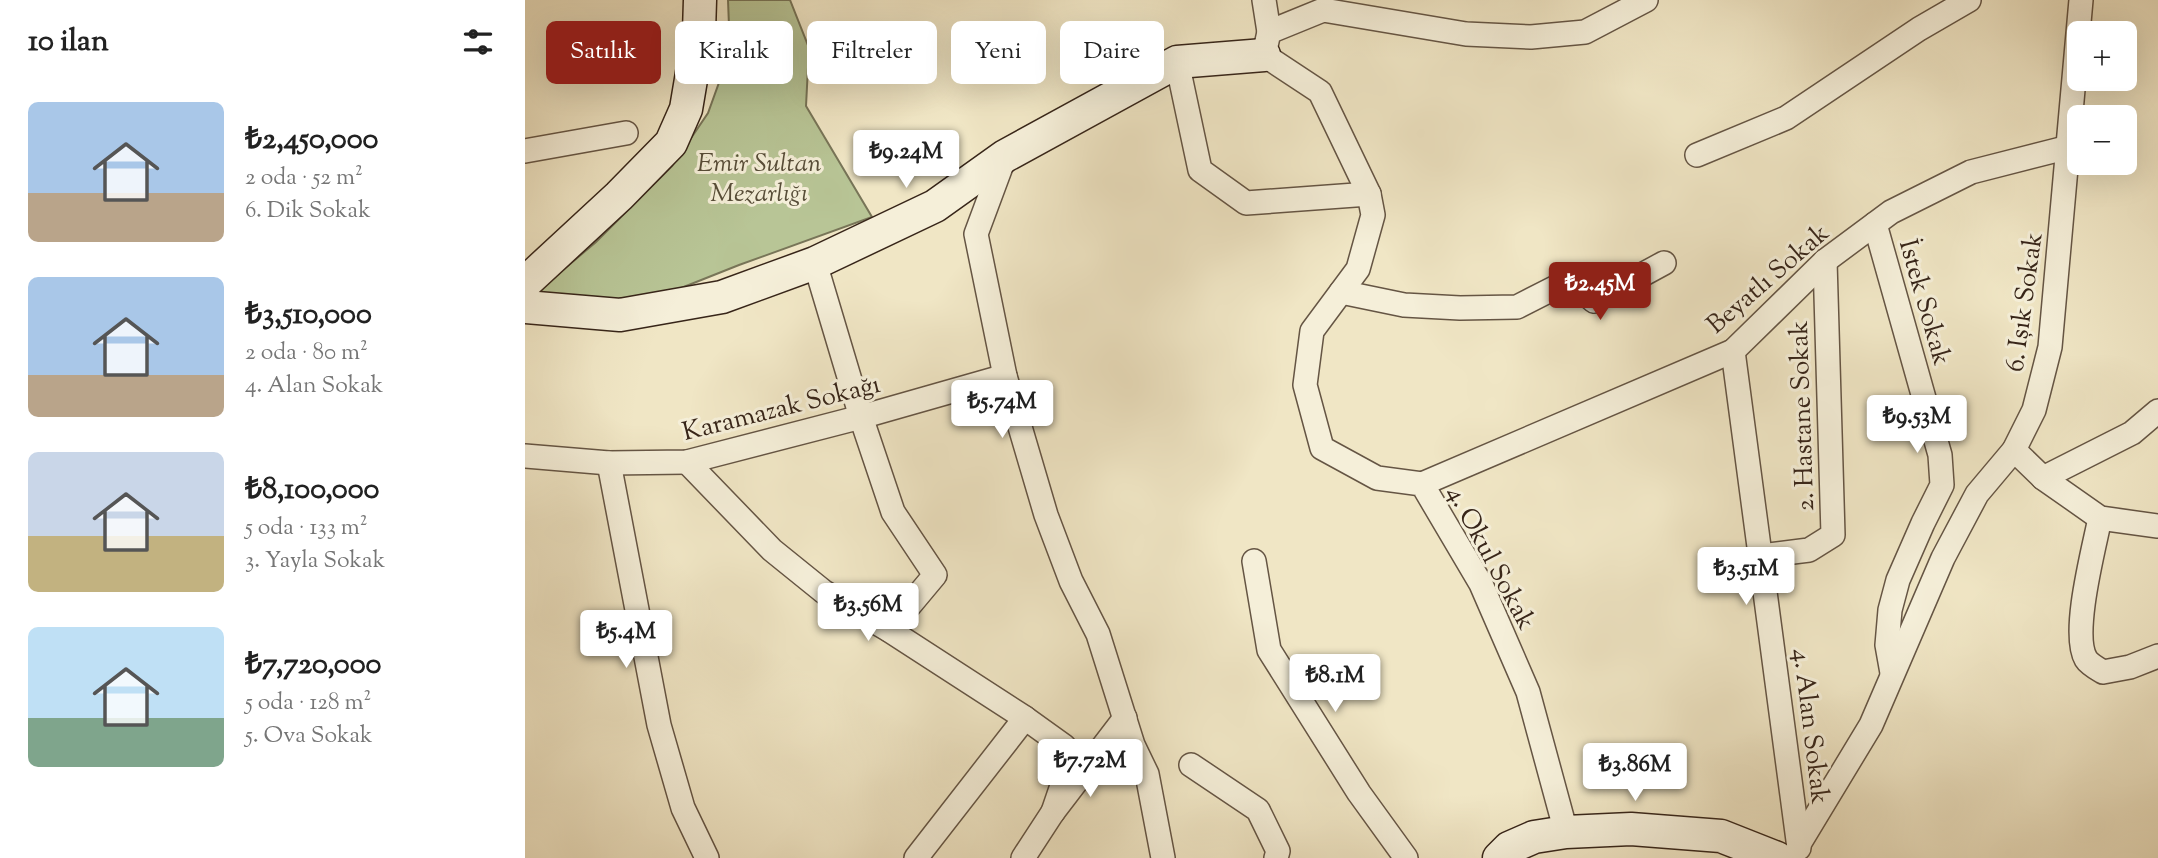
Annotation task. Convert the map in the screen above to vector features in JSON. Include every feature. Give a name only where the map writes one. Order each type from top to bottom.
[{"type":"main road","points":[[525,283],[671,144],[686,108],[699,32],[701,0]]},
{"type":"main road","points":[[525,307],[620,315],[722,298],[815,263],[935,206],[1005,156],[1177,62],[1266,44]]},
{"type":"main road","points":[[1499,858],[1509,848],[1534,837],[1566,832],[1631,829],[1721,836],[1792,853]]},
{"type":"street","points":[[1264,0],[1266,44],[1323,10],[1466,34],[1531,37],[1585,32],[1646,0]]},
{"type":"street","points":[[1697,155],[1786,118],[1919,29],[1969,0]]},
{"type":"street","name":"6. Işık Sokak","points":[[2072,105],[2081,0]]},
{"type":"street","name":"4. Okul Sokak","points":[[1266,44],[1320,92],[1369,194],[1373,215],[1357,269],[1312,331],[1305,385],[1322,448],[1377,478],[1422,484],[1481,584],[1528,692],[1566,832]]},
{"type":"street","points":[[1177,62],[1200,170],[1246,203],[1369,194]]},
{"type":"street","points":[[525,151],[626,133]]},
{"type":"street","name":"Beyatlı Sokak","points":[[1422,484],[1733,351],[1825,261],[1891,212],[1971,172],[2067,148]]},
{"type":"street","points":[[1005,156],[977,234],[1005,376],[1046,515],[1071,581],[1097,634],[1133,745],[1147,774],[1163,858]]},
{"type":"street","name":"6. Işık Sokak","points":[[1792,853],[1871,725],[1943,558],[1977,494],[2014,450],[2034,410],[2050,347],[2067,168]]},
{"type":"street","name":"İstek Sokak","points":[[1875,225],[1940,455],[1943,485],[1898,580],[1890,610],[1887,645],[1892,674]]},
{"type":"street","name":"2. Hastane Sokak","points":[[1761,556],[1808,551],[1833,535],[1825,261]]},
{"type":"street","points":[[815,263],[861,417],[893,512],[935,575],[889,631]]},
{"type":"street","points":[[1341,292],[1404,305],[1517,307],[1570,280],[1594,300],[1664,263]]},
{"type":"street","name":"4. Alan Sokak","points":[[1733,351],[1761,556],[1792,853]]},
{"type":"street","name":"Karamazak Sokağı","points":[[525,456],[609,463],[687,462],[1005,376]]},
{"type":"street","points":[[2043,478],[2132,433],[2158,411]]},
{"type":"street","points":[[2014,450],[2043,478],[2100,518],[2158,526]]},
{"type":"street","points":[[687,462],[772,550],[824,592],[1025,718],[1064,746],[1068,768],[1053,812]]},
{"type":"street","points":[[609,463],[659,725],[683,808],[707,858]]},
{"type":"street","points":[[2100,518],[2084,603],[2081,642],[2086,661],[2103,672],[2130,667],[2158,656]]},
{"type":"street","points":[[1254,561],[1269,650],[1359,793],[1406,858]]},
{"type":"street","points":[[916,858],[1025,718]]},
{"type":"street","points":[[1023,858],[1053,812],[1125,718]]},
{"type":"street","points":[[1192,765],[1258,810],[1278,851],[1276,858]]},
{"type":"green space","name":"Emir Sultan Mezarlığı","points":[[728,0],[790,0],[807,43],[806,106],[872,217],[666,294],[620,304],[551,304],[538,291],[596,242],[672,166],[708,113],[718,84],[793,84],[793,21],[729,21]]}]
